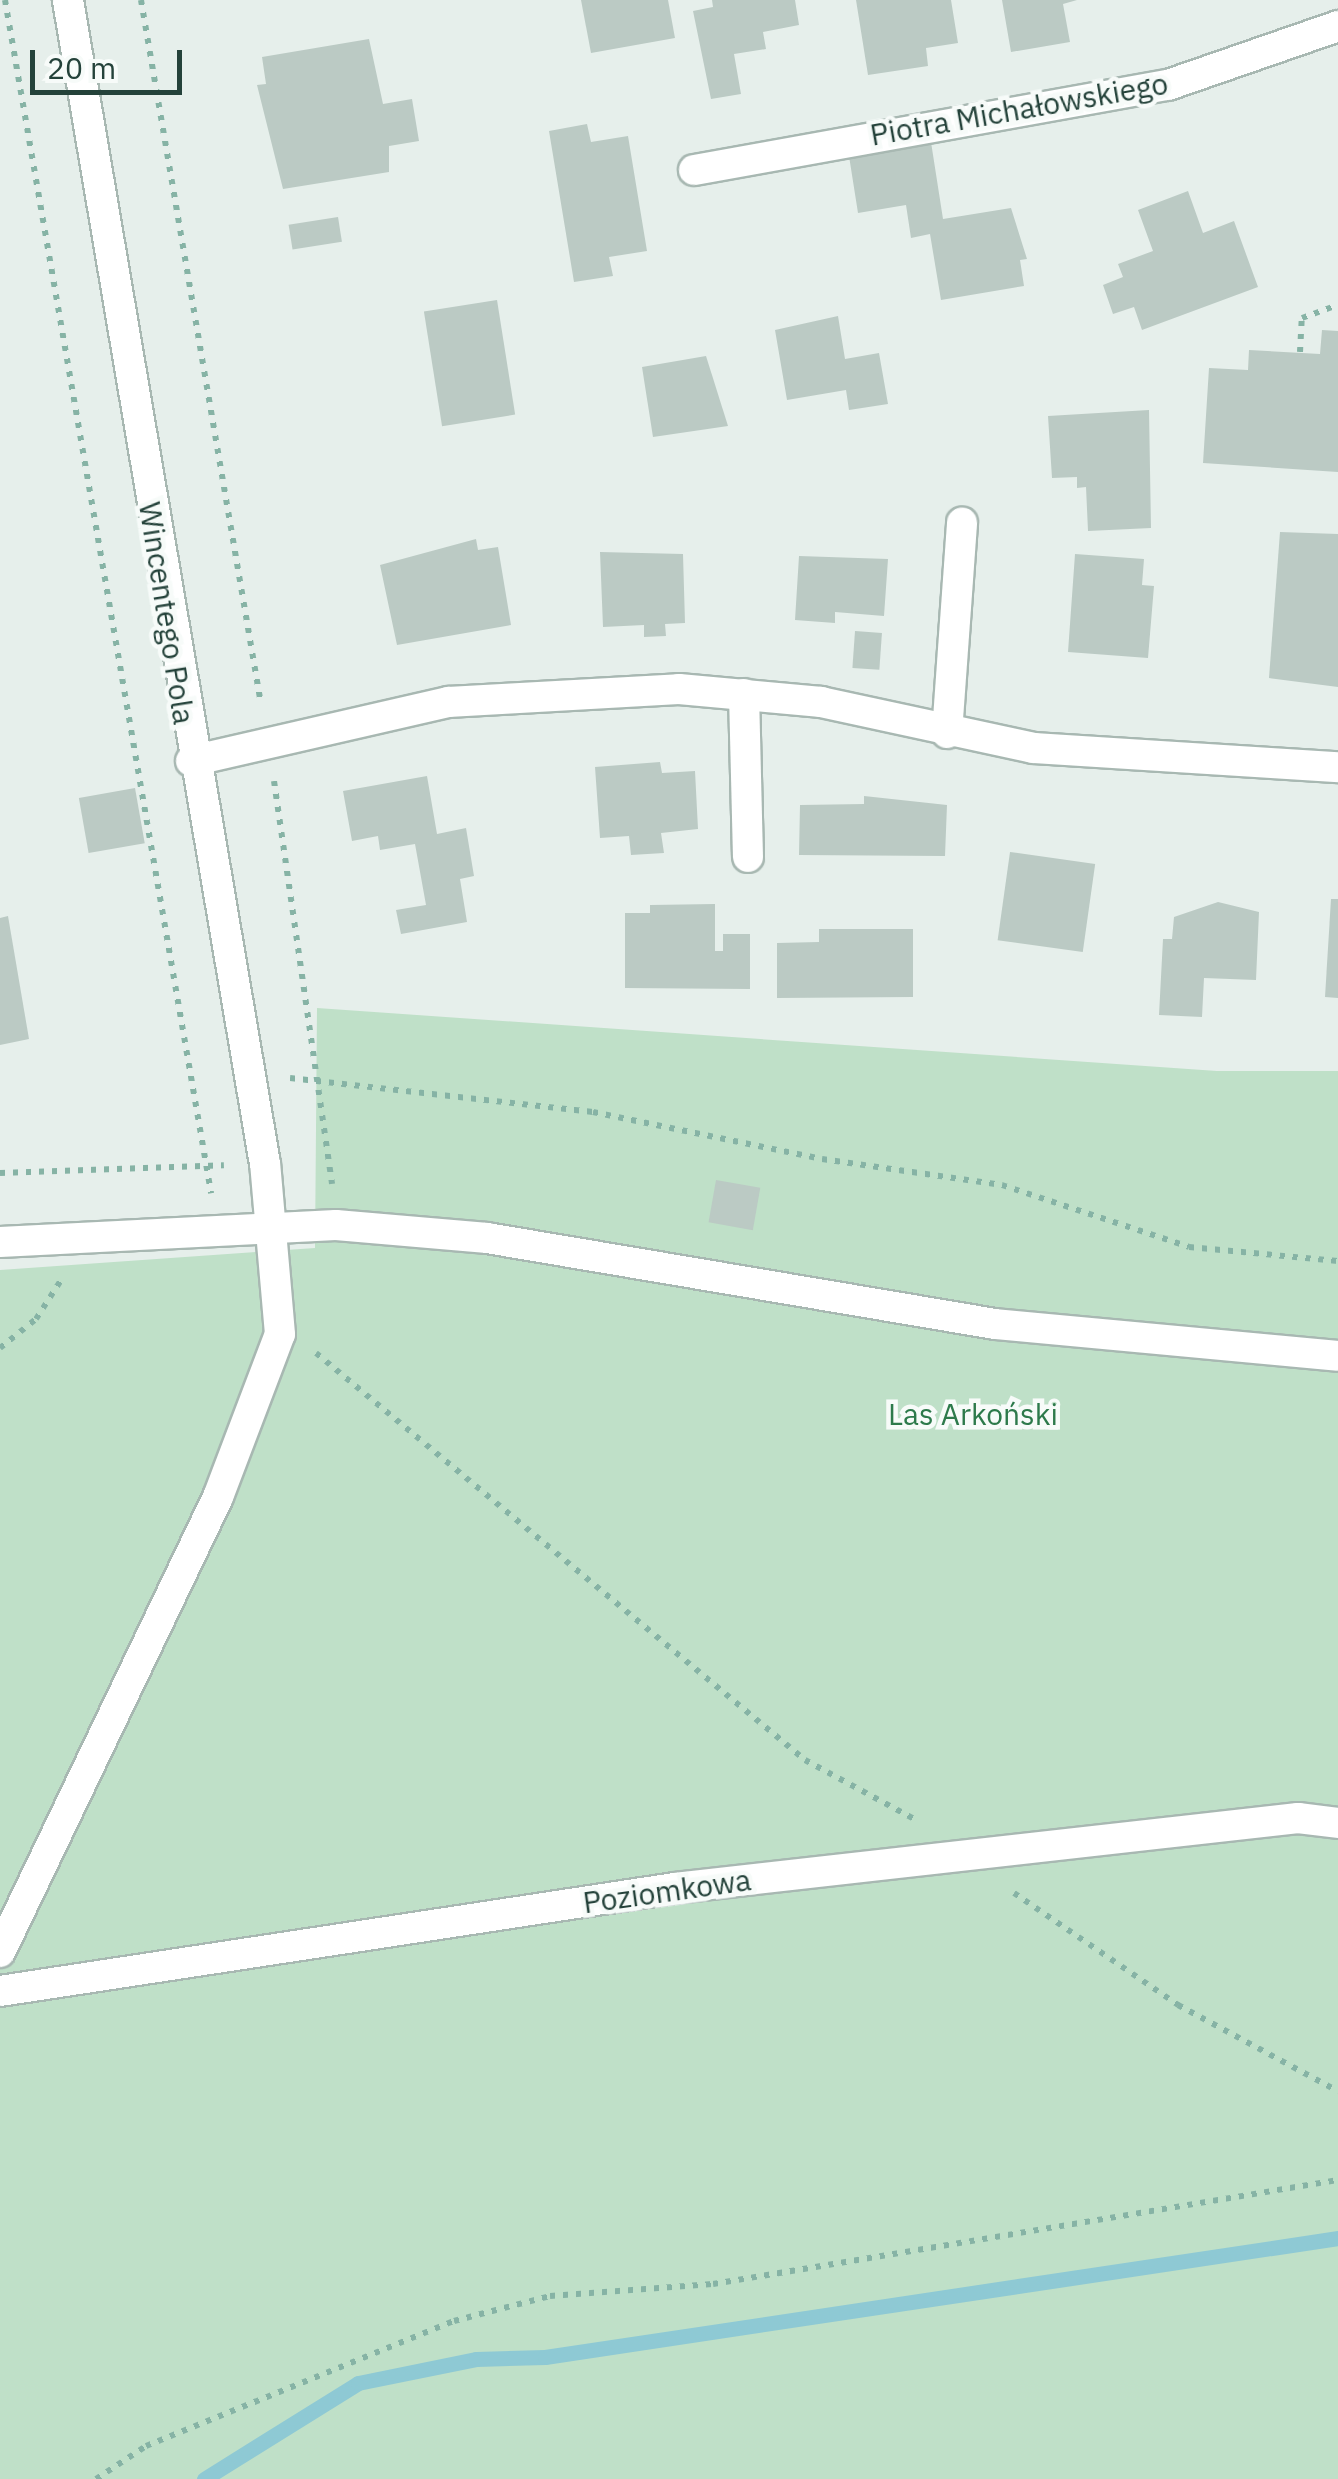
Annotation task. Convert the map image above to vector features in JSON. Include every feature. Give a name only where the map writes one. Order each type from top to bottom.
[{"type":"street","name":"Wincentego Pola","points":[[68,0],[191,761],[265,1164],[274,1225],[280,1334]]},
{"type":"street","name":"Piotra Michałowskiego","points":[[694,170],[1168,85],[1338,26]]},
{"type":"street","points":[[947,732],[962,523]]},
{"type":"street","points":[[191,761],[267,741],[467,700],[642,690],[821,702],[947,732],[1094,755],[1338,767]]},
{"type":"street","points":[[744,694],[748,857]]},
{"type":"street","points":[[0,1242],[274,1225],[336,1225],[487,1238],[994,1324],[1338,1356]]},
{"type":"street","points":[[0,1952],[218,1497],[280,1334]]},
{"type":"street","name":"Poziomkowa","points":[[0,1991],[974,1851],[1298,1818],[1338,1823]]},
{"type":"path","points":[[6,0],[217,1228]]},
{"type":"path","points":[[142,0],[321,1081],[336,1225]]},
{"type":"path","points":[[1300,352],[1302,318],[1338,304]]},
{"type":"path","points":[[248,1074],[593,1112],[822,1159],[1002,1185],[1188,1246],[1338,1261]]},
{"type":"path","points":[[0,1173],[265,1164]]},
{"type":"path","points":[[0,1348],[57,1296],[66,1240]]},
{"type":"path","points":[[280,1334],[332,1361],[805,1760],[974,1851],[974,1864],[1161,1994],[1338,2091]]},
{"type":"path","points":[[96,2479],[146,2446],[454,2321],[550,2296],[713,2284],[1338,2180]]},
{"type":"green space","name":"Las Arkoński","points":[[317,1008],[1217,1071],[1338,1071],[1338,2479],[0,2479],[0,1270],[315,1248]]},
{"type":"building","points":[[581,0],[668,0],[675,38],[591,53]]},
{"type":"building","points":[[712,0],[795,0],[799,25],[763,32],[766,49],[734,54],[741,94],[711,99],[693,11],[713,7]]},
{"type":"building","points":[[856,0],[951,0],[958,43],[926,48],[928,66],[868,75]]},
{"type":"building","points":[[1002,0],[1077,0],[1063,4],[1070,42],[1011,52]]},
{"type":"building","points":[[369,39],[383,104],[412,99],[419,141],[389,146],[389,172],[283,189],[257,85],[266,84],[262,57]]},
{"type":"building","points":[[587,124],[591,142],[628,136],[647,251],[609,257],[613,276],[574,282],[549,131]]},
{"type":"building","points":[[931,142],[943,219],[1011,208],[1027,259],[1020,260],[1024,286],[941,300],[930,234],[911,238],[906,205],[858,213],[849,156]]},
{"type":"building","points":[[1188,191],[1203,233],[1234,221],[1258,287],[1142,330],[1134,307],[1113,314],[1103,285],[1123,277],[1118,264],[1153,251],[1138,210]]},
{"type":"building","points":[[338,217],[342,242],[293,250],[289,225]]},
{"type":"building","points":[[497,300],[515,415],[442,426],[424,312]]},
{"type":"building","points":[[838,316],[845,359],[879,353],[888,404],[849,410],[846,390],[787,400],[775,330]]},
{"type":"building","points":[[1322,330],[1338,331],[1338,472],[1203,463],[1209,368],[1248,370],[1249,350],[1320,354]]},
{"type":"building","points":[[706,356],[728,426],[653,437],[642,367]]},
{"type":"building","points":[[1149,410],[1151,528],[1088,531],[1086,487],[1077,488],[1077,477],[1052,478],[1048,416]]},
{"type":"building","points":[[1280,532],[1338,534],[1338,687],[1269,678]]},
{"type":"building","points":[[476,539],[478,550],[498,547],[511,625],[397,645],[380,565]]},
{"type":"building","points":[[600,552],[683,554],[685,623],[665,624],[666,636],[644,637],[644,625],[603,627]]},
{"type":"building","points":[[1075,554],[1144,559],[1142,585],[1154,586],[1148,658],[1068,652]]},
{"type":"building","points":[[799,556],[888,559],[884,616],[835,612],[835,623],[795,620]]},
{"type":"building","points":[[855,631],[882,633],[879,670],[852,668]]},
{"type":"building","points":[[660,762],[662,773],[695,771],[698,829],[661,833],[664,853],[631,855],[629,836],[600,838],[595,767]]},
{"type":"building","points":[[427,776],[437,834],[466,828],[474,876],[460,879],[467,922],[401,934],[396,910],[426,905],[415,844],[380,850],[378,836],[352,841],[343,791]]},
{"type":"building","points":[[135,788],[145,843],[89,853],[79,798]]},
{"type":"building","points":[[864,796],[947,805],[945,856],[799,855],[800,805],[864,804]]},
{"type":"building","points":[[1010,852],[1095,864],[1083,952],[998,940]]},
{"type":"building","points":[[1331,899],[1338,899],[1338,998],[1325,997]]},
{"type":"building","points":[[1218,902],[1259,912],[1256,980],[1204,978],[1202,1017],[1159,1015],[1163,939],[1172,939],[1174,917]]},
{"type":"building","points":[[715,904],[715,951],[723,951],[723,934],[750,934],[750,989],[625,988],[625,913],[650,913],[650,905]]},
{"type":"building","points":[[8,916],[29,1039],[0,1045],[0,918]]},
{"type":"building","points":[[819,929],[913,929],[913,997],[777,998],[777,943],[819,942]]},
{"type":"building","points":[[716,1180],[760,1188],[753,1230],[709,1222]]},
{"type":"waterway","points":[[204,2479],[358,2383],[476,2359],[545,2357],[1338,2238]]}]
